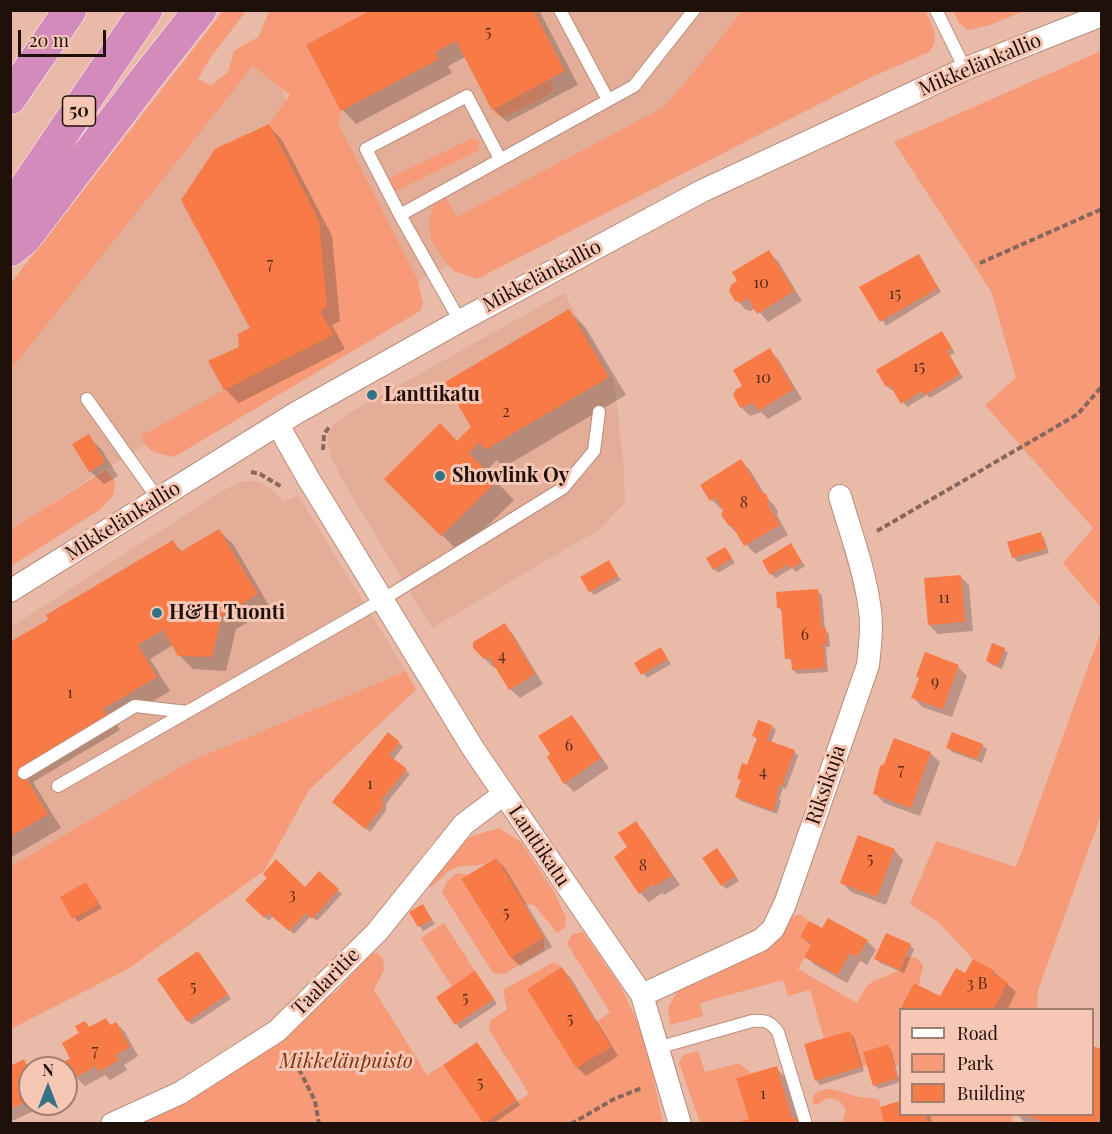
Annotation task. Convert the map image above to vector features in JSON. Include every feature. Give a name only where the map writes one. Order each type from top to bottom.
[{"type":"highway","points":[[10,98],[69,10]]},
{"type":"highway","name":"50","points":[[10,211],[146,10]]},
{"type":"highway","points":[[10,250],[25,238],[200,10]]},
{"type":"street","name":"Mikkelänkallio","points":[[10,591],[278,425],[460,321],[702,191],[965,69],[1101,15]]},
{"type":"street","name":"Lanttikatu","points":[[278,425],[474,750],[642,995],[680,1124]]},
{"type":"street","name":"Riksikuja","points":[[642,995],[761,940],[773,929],[785,904],[868,665],[871,636],[870,605],[840,496]]},
{"type":"street","name":"Taalaritie","points":[[112,1124],[180,1094],[277,1031],[377,932],[464,824],[504,794]]},
{"type":"lane","points":[[560,10],[608,100]]},
{"type":"lane","points":[[400,215],[634,86],[694,10]]},
{"type":"lane","points":[[936,10],[965,69]]},
{"type":"lane","points":[[460,321],[400,215],[366,149],[467,96],[501,159]]},
{"type":"lane","points":[[87,399],[158,499]]},
{"type":"lane","points":[[58,786],[382,600],[563,488],[594,451],[598,412]]},
{"type":"lane","points":[[24,773],[135,706],[187,712]]},
{"type":"lane","points":[[657,1048],[752,1021],[764,1020],[771,1023],[778,1032],[806,1124]]},
{"type":"path","points":[[980,263],[1101,209]]},
{"type":"path","points":[[854,544],[1078,414],[1101,386]]},
{"type":"path","points":[[325,458],[324,434],[336,417]]},
{"type":"path","points":[[277,1031],[294,1058],[315,1101],[319,1124]]},
{"type":"path","points":[[571,1124],[614,1099],[665,1078]]},
{"type":"shaded area","points":[[307,11],[770,11],[707,100],[449,265],[418,281],[392,277],[294,52]]},
{"type":"shaded area","points":[[263,53],[344,214],[356,319],[90,478],[11,529],[11,370]]},
{"type":"shaded area","points":[[564,293],[614,381],[624,467],[625,503],[600,529],[432,628],[345,485],[332,459],[328,436],[333,425],[346,415]]},
{"type":"shaded area","points":[[245,481],[257,481],[270,488],[284,502],[298,495],[406,671],[189,762],[11,867],[11,627],[216,495]]},
{"type":"green space","points":[[223,11],[246,11],[211,57],[198,79],[211,85],[228,72],[234,51],[258,38],[269,11],[371,11],[306,45],[341,111],[338,123],[418,281],[423,303],[420,311],[174,457],[150,450],[141,436],[224,390],[333,335],[320,311],[327,307],[319,221],[269,124],[290,95],[253,66],[11,370],[11,283]]},
{"type":"green space","points":[[742,11],[925,11],[935,37],[933,47],[929,52],[872,77],[477,279],[454,271],[444,260],[431,240],[429,222],[434,204],[446,198],[457,217],[664,107]]},
{"type":"green space","points":[[953,11],[1024,11],[990,25],[968,30],[959,23]]},
{"type":"green space","points":[[1101,51],[1101,608],[1063,563],[1093,528],[985,405],[1016,378],[991,291],[894,142]]},
{"type":"green space","points":[[551,79],[553,89],[548,95],[504,117],[496,116],[492,110]]},
{"type":"green space","points":[[472,138],[478,140],[477,151],[396,191],[390,189],[389,183],[392,177]]},
{"type":"green space","points":[[106,470],[115,481],[114,494],[101,509],[11,566],[11,529]]},
{"type":"green space","points":[[1101,631],[1101,815],[1038,990],[1037,1008],[993,1008],[995,971],[973,959],[937,921],[910,904],[936,841],[1016,867]]},
{"type":"green space","points":[[406,671],[416,690],[309,790],[265,870],[128,969],[11,1029],[10,867],[189,762]]},
{"type":"green space","points":[[499,828],[521,842],[553,890],[566,917],[565,927],[557,933],[534,905],[524,904],[496,858],[481,865],[454,868],[431,887],[427,884],[452,849],[472,836]]},
{"type":"green space","points":[[456,874],[468,874],[461,879],[509,958],[544,937],[544,950],[504,974],[493,973],[442,892],[447,881]]},
{"type":"green space","points":[[794,915],[801,915],[809,921],[801,937],[812,943],[798,969],[857,1003],[866,987],[872,982],[900,970],[906,956],[916,958],[923,965],[919,985],[914,983],[901,1006],[904,1008],[899,1008],[899,1065],[894,1066],[887,1044],[863,1052],[867,1065],[861,1067],[850,1032],[824,1039],[810,990],[788,996],[783,980],[700,1003],[703,1016],[670,1025],[668,1008],[679,988],[775,942]]},
{"type":"green space","points":[[444,923],[475,971],[452,987],[421,938]]},
{"type":"green space","name":"Mikkelänpuisto","points":[[583,932],[621,987],[645,1039],[663,1123],[140,1124],[337,991],[370,954],[377,953],[383,958],[384,970],[374,990],[427,1075],[443,1065],[484,1123],[529,1094],[489,1030],[490,1021],[507,1009],[503,990],[554,962],[562,967],[528,989],[576,1068],[596,1022],[610,1012],[567,944],[572,934]]},
{"type":"green space","points":[[698,1051],[705,1072],[739,1063],[751,1073],[736,1078],[749,1119],[740,1121],[741,1123],[700,1123],[679,1063],[683,1055]]},
{"type":"green space","points":[[825,1089],[880,1101],[884,1123],[842,1123],[846,1111],[837,1100],[829,1098],[818,1105],[812,1103],[814,1094]]},
{"type":"green space","points":[[924,1116],[1012,1116],[1013,1123],[927,1123]]},
{"type":"building","points":[[371,10],[533,10],[565,71],[492,110],[456,41],[435,52],[439,59],[341,111],[306,45]]},
{"type":"building","points":[[269,124],[319,221],[327,307],[320,311],[333,335],[224,390],[208,361],[239,347],[238,334],[250,328],[181,200],[215,149]]},
{"type":"building","points":[[769,250],[794,291],[757,314],[748,298],[741,303],[735,301],[729,291],[731,285],[737,281],[732,272]]},
{"type":"building","points":[[919,254],[938,288],[880,322],[859,287]]},
{"type":"building","points":[[569,309],[609,377],[485,450],[480,442],[469,453],[497,481],[441,536],[384,479],[440,423],[457,441],[471,427],[445,382]]},
{"type":"building","points":[[942,331],[952,348],[947,351],[960,374],[925,395],[922,391],[901,404],[890,385],[886,387],[876,370]]},
{"type":"building","points":[[770,348],[794,389],[758,411],[753,403],[740,408],[733,395],[736,389],[742,386],[733,370]]},
{"type":"building","points":[[89,434],[105,462],[89,472],[72,444]]},
{"type":"building","points":[[741,459],[762,493],[766,494],[768,505],[780,525],[744,546],[733,527],[728,525],[721,515],[723,510],[716,498],[710,501],[700,485]]},
{"type":"building","points":[[219,529],[258,594],[222,616],[212,657],[178,656],[163,630],[138,645],[157,677],[103,709],[107,716],[20,768],[48,814],[10,837],[10,642],[48,620],[46,615],[173,540],[180,552]]},
{"type":"building","points":[[1041,532],[1046,549],[1012,558],[1007,542]]},
{"type":"building","points":[[791,543],[802,562],[790,569],[788,564],[770,575],[762,561]]},
{"type":"building","points":[[725,547],[732,558],[713,570],[706,558]]},
{"type":"building","points":[[609,560],[618,576],[589,592],[580,577]]},
{"type":"building","points":[[961,575],[965,622],[928,625],[924,578]]},
{"type":"building","points":[[818,589],[822,628],[826,628],[827,644],[823,644],[825,668],[792,670],[791,658],[785,659],[781,608],[777,608],[776,592]]},
{"type":"building","points":[[505,623],[535,674],[509,690],[489,657],[484,659],[473,648],[473,642]]},
{"type":"building","points":[[992,643],[1005,648],[998,666],[986,661]]},
{"type":"building","points":[[661,647],[668,659],[641,675],[634,663]]},
{"type":"building","points":[[925,652],[959,665],[943,709],[911,698],[919,678],[916,676]]},
{"type":"building","points":[[572,715],[601,758],[564,784],[547,757],[550,754],[538,736]]},
{"type":"building","points":[[758,720],[772,725],[767,740],[795,750],[782,786],[779,785],[773,811],[735,797],[741,780],[737,779],[742,763],[747,765],[757,738],[752,736]]},
{"type":"building","points":[[388,732],[400,742],[389,755],[407,769],[382,799],[383,807],[365,829],[332,802]]},
{"type":"building","points":[[952,732],[983,744],[977,759],[946,748]]},
{"type":"building","points":[[894,738],[931,752],[911,808],[873,794],[880,766],[884,764]]},
{"type":"building","points":[[636,821],[672,875],[639,894],[614,857],[627,847],[618,833]]},
{"type":"building","points":[[858,835],[895,849],[877,897],[840,883]]},
{"type":"building","points":[[717,848],[736,876],[721,886],[702,858]]},
{"type":"building","points":[[496,858],[544,937],[510,958],[461,879]]},
{"type":"building","points":[[276,859],[305,887],[319,871],[339,889],[312,919],[306,913],[289,931],[268,913],[264,918],[245,900],[267,878],[263,874]]},
{"type":"building","points":[[86,882],[99,904],[72,919],[60,897]]},
{"type":"building","points":[[423,904],[432,920],[418,927],[409,912]]},
{"type":"building","points":[[828,918],[868,940],[857,957],[850,953],[838,975],[804,957],[812,943],[800,937],[809,921],[822,928]]},
{"type":"building","points":[[886,933],[911,944],[900,970],[874,959]]},
{"type":"building","points":[[198,951],[228,994],[187,1022],[157,979]]},
{"type":"building","points":[[973,959],[995,971],[993,974],[1008,982],[994,1008],[901,1007],[914,983],[940,996],[956,968],[965,973]]},
{"type":"building","points":[[562,967],[611,1047],[576,1068],[527,989]]},
{"type":"building","points":[[475,971],[494,999],[455,1025],[436,997]]},
{"type":"building","points":[[106,1018],[110,1025],[116,1022],[130,1047],[116,1055],[119,1060],[99,1072],[96,1066],[78,1076],[78,1056],[68,1056],[62,1043],[79,1033],[75,1026],[85,1021],[89,1027]]},
{"type":"building","points":[[850,1031],[861,1067],[815,1081],[804,1044]]},
{"type":"building","points":[[477,1042],[517,1100],[484,1124],[443,1065]]},
{"type":"building","points":[[888,1044],[898,1078],[873,1086],[863,1052]]},
{"type":"building","points":[[1094,1047],[1102,1049],[1102,1110],[1097,1124],[1052,1124],[1027,1116],[1094,1116]]},
{"type":"building","points":[[18,1062],[18,1105],[10,1109],[10,1066]]},
{"type":"building","points":[[777,1066],[792,1119],[798,1117],[800,1124],[741,1124],[740,1121],[749,1119],[736,1078]]},
{"type":"building","points":[[899,1101],[899,1116],[925,1116],[927,1124],[884,1124],[880,1107]]},
{"type":"place","name":"Lanttikatu","points":[[372,395]]},
{"type":"place","name":"Showlink Oy","points":[[440,476]]},
{"type":"place","name":"H&H Tuonti","points":[[157,613]]}]
